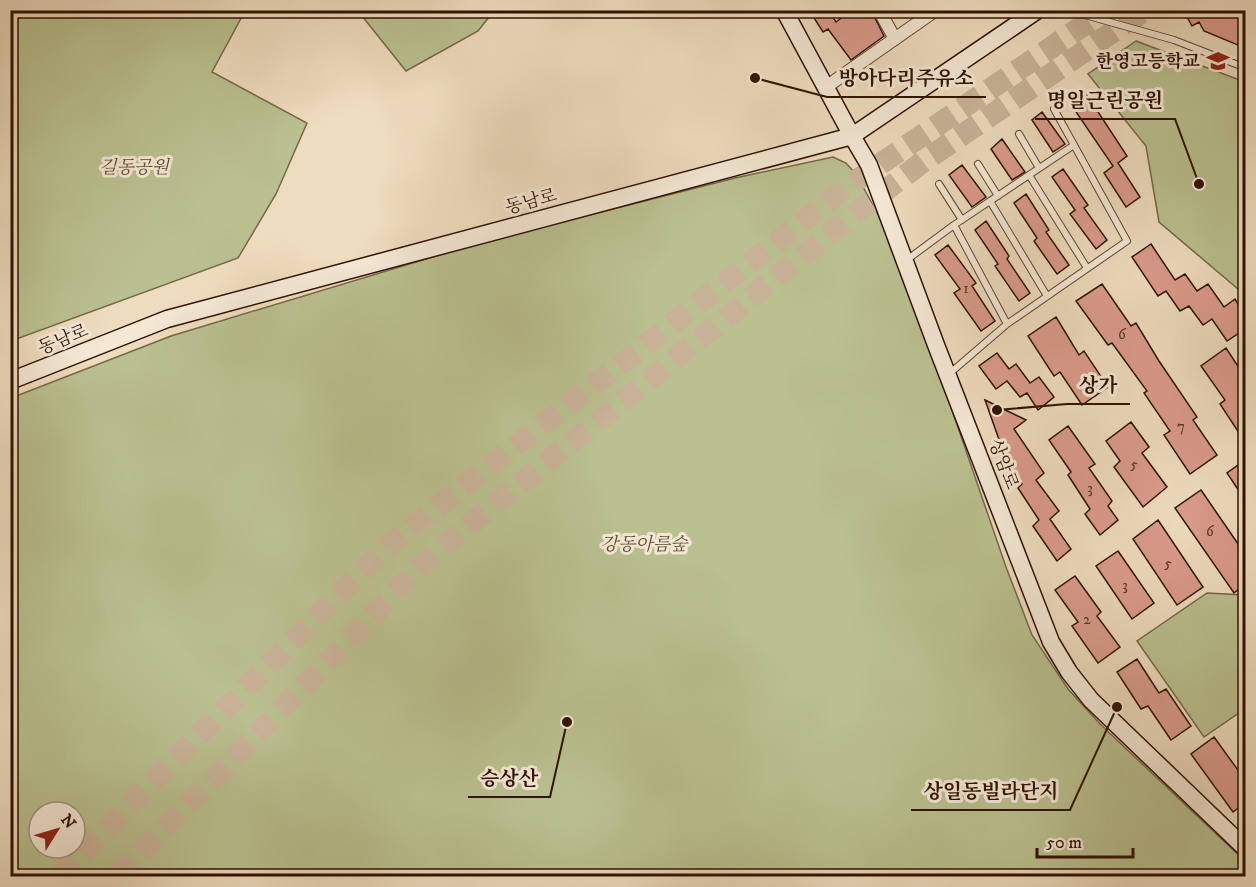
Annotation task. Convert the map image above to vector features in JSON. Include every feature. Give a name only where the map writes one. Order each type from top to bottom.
[{"type":"main road","name":"상암로","points":[[784,10],[869,165],[1050,642],[1069,672],[1091,700],[1245,849]]},
{"type":"main road","name":"동남로","points":[[10,381],[167,319],[852,136],[1038,10]]},
{"type":"street","points":[[879,10],[895,39]]},
{"type":"street","points":[[826,87],[936,10]]},
{"type":"lane","points":[[1067,10],[1174,40],[1245,68]]},
{"type":"lane","points":[[948,375],[1007,324],[1127,241],[1054,109]]},
{"type":"lane","points":[[1018,134],[1039,168]]},
{"type":"lane","points":[[908,260],[954,225],[1074,145]]},
{"type":"lane","points":[[978,164],[998,196]]},
{"type":"lane","points":[[1029,175],[1087,268]]},
{"type":"lane","points":[[939,184],[962,220]]},
{"type":"lane","points":[[990,201],[1047,296]]},
{"type":"lane","points":[[954,225],[1007,324]]},
{"type":"green space","name":"길동공원","points":[[10,11],[245,11],[212,72],[307,123],[276,194],[238,258],[11,341]]},
{"type":"green space","points":[[358,11],[494,11],[478,31],[406,71]]},
{"type":"green space","points":[[1136,41],[1245,82],[1245,295],[1159,222],[1146,146],[1088,74]]},
{"type":"green space","name":"강동아름숲","points":[[833,157],[846,163],[856,174],[881,220],[931,349],[1006,567],[1032,635],[1068,689],[1101,725],[1246,862],[1245,876],[11,876],[11,398],[171,336],[479,243],[735,178]]},
{"type":"green space","points":[[1207,593],[1245,595],[1246,708],[1204,737],[1137,641]]},
{"type":"building","points":[[809,10],[828,10],[836,22],[852,10],[871,10],[884,36],[851,60],[828,29],[823,32]]},
{"type":"building","points":[[1197,10],[1245,10],[1245,48],[1204,31],[1199,22],[1192,26],[1187,17]]},
{"type":"building","points":[[1087,95],[1127,156],[1118,163],[1140,197],[1126,207],[1104,173],[1113,166],[1072,106]]},
{"type":"building","points":[[1042,112],[1065,144],[1053,152],[1032,120]]},
{"type":"building","points":[[1002,139],[1025,172],[1012,180],[991,149]]},
{"type":"building","points":[[962,165],[986,197],[972,207],[949,175]]},
{"type":"building","points":[[1063,169],[1088,205],[1084,208],[1107,240],[1096,249],[1070,214],[1075,210],[1052,177]]},
{"type":"building","points":[[1026,194],[1049,230],[1046,232],[1069,265],[1057,274],[1034,241],[1037,238],[1014,203]]},
{"type":"building","points":[[986,221],[1009,256],[1007,259],[1030,293],[1019,301],[995,266],[998,264],[975,230]]},
{"type":"building","points":[[1151,244],[1175,280],[1185,274],[1197,291],[1208,284],[1224,307],[1235,299],[1245,316],[1245,329],[1227,341],[1212,319],[1203,325],[1189,306],[1180,311],[1166,291],[1158,296],[1132,257]]},
{"type":"building","points":[[948,245],[976,283],[972,286],[995,321],[981,331],[954,293],[960,289],[935,255]]},
{"type":"building","points":[[1102,284],[1131,326],[1136,323],[1197,417],[1193,420],[1217,455],[1190,474],[1164,435],[1170,431],[1144,393],[1147,391],[1112,343],[1108,345],[1076,301]]},
{"type":"building","points":[[1056,317],[1079,355],[1084,351],[1108,387],[1082,405],[1060,372],[1054,376],[1028,336]]},
{"type":"building","points":[[1226,348],[1245,377],[1245,442],[1220,404],[1225,400],[1201,366]]},
{"type":"building","points":[[997,353],[1009,369],[1016,364],[1030,383],[1039,377],[1054,397],[1038,410],[1027,393],[1020,397],[1007,381],[996,389],[979,366]]},
{"type":"building","points":[[985,400],[1026,420],[1014,429],[1044,473],[1036,480],[1059,511],[1050,519],[1071,549],[1057,561],[1033,526],[1039,520],[1018,488],[1022,484],[998,451],[1002,448]]},
{"type":"building","points":[[1131,422],[1149,447],[1142,453],[1167,487],[1143,507],[1114,467],[1120,461],[1106,441]]},
{"type":"building","points":[[1068,426],[1095,464],[1089,468],[1112,501],[1108,506],[1118,520],[1100,535],[1085,514],[1090,509],[1068,475],[1071,472],[1049,440]]},
{"type":"building","points":[[1245,460],[1245,500],[1227,473]]},
{"type":"building","points":[[1201,490],[1245,554],[1245,584],[1234,593],[1175,508]]},
{"type":"building","points":[[1158,520],[1203,587],[1177,605],[1133,539]]},
{"type":"building","points":[[1118,551],[1154,603],[1132,619],[1096,566]]},
{"type":"building","points":[[1075,576],[1101,612],[1097,616],[1120,647],[1098,663],[1072,626],[1078,622],[1055,590]]},
{"type":"building","points":[[1137,659],[1159,693],[1166,689],[1191,726],[1171,740],[1148,706],[1141,709],[1117,672]]},
{"type":"building","points":[[1214,737],[1240,773],[1245,769],[1245,803],[1233,812],[1191,754]]},
{"type":"tunnel","points":[[59,876],[386,547],[851,184],[1106,10]]},
{"type":"tunnel","points":[[118,876],[432,555],[861,209],[924,161],[1145,10]]},
{"type":"place","name":"한영고등학교","points":[[1218,61]]},
{"type":"place","name":"방아다리주유소","points":[[755,78]]},
{"type":"place","name":"명일근린공원","points":[[1199,184]]},
{"type":"place","name":"상가","points":[[997,410]]},
{"type":"place","name":"상일동빌라단지","points":[[1117,707]]},
{"type":"place","name":"승상산","points":[[567,722]]}]
